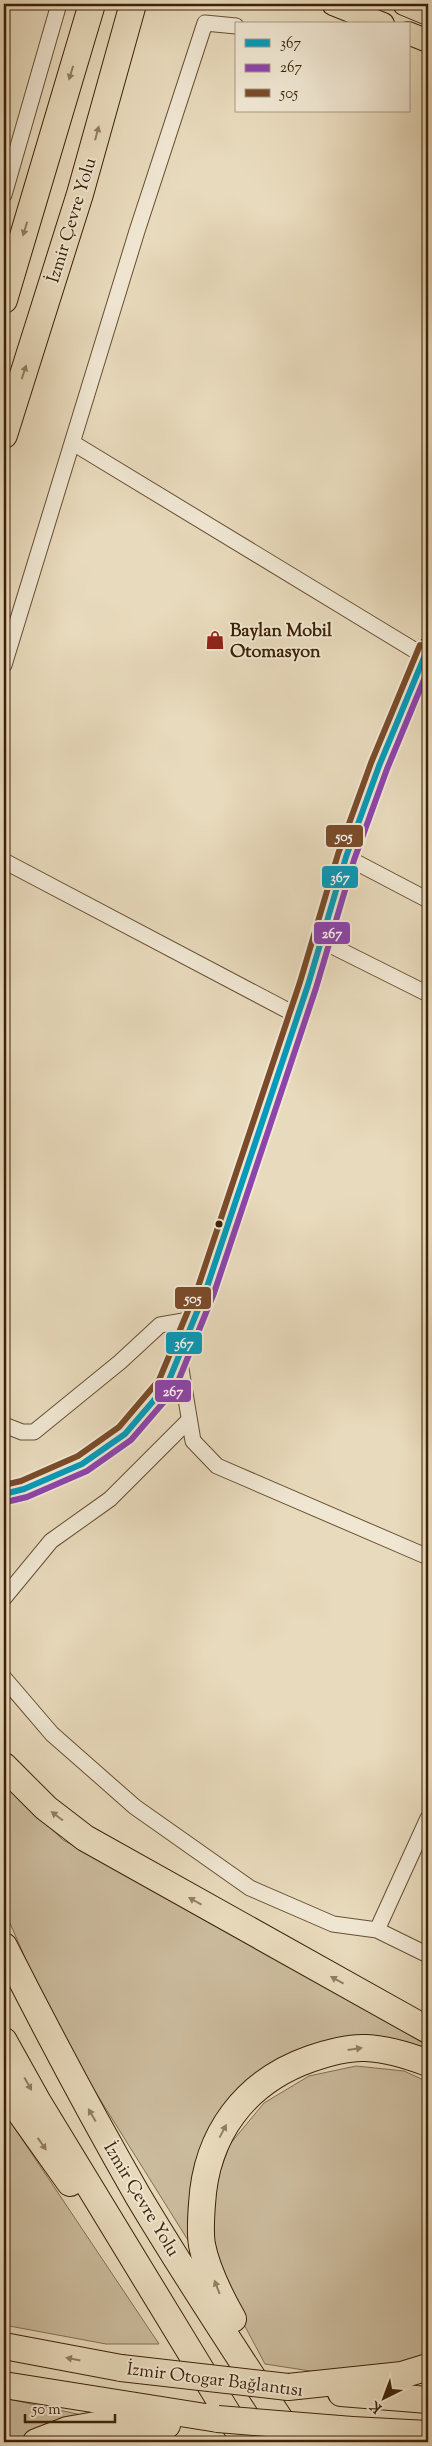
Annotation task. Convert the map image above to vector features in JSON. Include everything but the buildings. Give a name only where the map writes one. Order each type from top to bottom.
[{"type":"highway","name":"İzmir Çevre Yolu","points":[[4,435],[80,194],[133,4]]},
{"type":"highway","points":[[4,300],[89,15]]},
{"type":"highway","points":[[4,1766],[46,1808],[85,1838],[380,2004],[428,2028]]},
{"type":"highway","name":"İzmir Çevre Yolu","points":[[4,1946],[64,2065],[139,2197],[295,2442]]},
{"type":"highway","points":[[4,2041],[38,2102],[245,2442]]},
{"type":"highway","points":[[273,2410],[270,2391],[218,2291],[202,2245],[203,2179],[211,2154],[237,2108],[254,2090],[274,2075],[299,2063],[327,2053],[364,2048],[397,2051],[428,2063]]},
{"type":"highway","points":[[4,2090],[179,2332]]},
{"type":"highway","name":"İzmir Otogar Bağlantısı","points":[[4,2346],[120,2368],[288,2387],[428,2400]]},
{"type":"highway","points":[[288,2387],[402,2375],[428,2367]]},
{"type":"highway","name":"İzmir Otogar Bağlantısı","points":[[4,2385],[218,2419]]},
{"type":"highway","points":[[215,2391],[239,2442]]},
{"type":"highway","points":[[36,2442],[67,2430],[107,2423],[158,2426],[199,2424],[218,2419],[428,2434]]},
{"type":"main road","points":[[333,4],[379,22]]},
{"type":"main road","points":[[404,4],[428,14]]},
{"type":"main road","points":[[410,34],[428,41]]},
{"type":"main road","points":[[4,1494],[24,1489],[82,1464],[125,1434],[166,1385],[194,1319],[298,1016],[346,857],[379,766],[426,652]]},
{"type":"street","points":[[4,195],[59,4]]},
{"type":"street","points":[[4,665],[137,231],[205,23],[235,26]]},
{"type":"street","points":[[72,443],[426,652]]},
{"type":"street","points":[[346,857],[428,900]]},
{"type":"street","points":[[4,862],[298,1016]]},
{"type":"street","points":[[320,940],[428,994]]},
{"type":"street","points":[[4,1425],[22,1432],[34,1432],[120,1362],[160,1325],[194,1319]]},
{"type":"street","points":[[179,1357],[188,1421],[193,1440],[217,1466],[428,1557]]},
{"type":"street","points":[[4,1598],[52,1540],[110,1499],[188,1421]]},
{"type":"street","points":[[4,1678],[52,1734],[135,1808],[250,1888],[334,1924],[377,1930],[428,1955]]},
{"type":"street","points":[[377,1930],[428,1818]]},
{"type":"shaded area","points":[[4,1783],[63,1840],[428,2040],[428,2058],[401,2046],[246,2089],[191,2245],[56,2029],[6,1914],[4,1908]]},
{"type":"shaded area","points":[[356,2066],[404,2071],[428,2082],[428,2358],[413,2366],[317,2372],[265,2364],[230,2298],[212,2247],[212,2194],[230,2144],[264,2103],[309,2076]]},
{"type":"shaded area","points":[[4,2112],[159,2344],[106,2344],[4,2325]]},
{"type":"shaded area","points":[[4,2398],[91,2417],[27,2442],[4,2442]]},
{"type":"shaded area","points":[[115,2433],[205,2442],[61,2442]]},
{"type":"transit line","name":"505","points":[[4,1485],[21,1481],[78,1456],[119,1427],[159,1380],[198,1287],[300,982],[338,854],[371,763],[420,645]]},
{"type":"transit line","name":"367","points":[[4,1494],[24,1489],[82,1464],[125,1434],[167,1385],[206,1290],[308,985],[346,857],[379,766],[428,648]]},
{"type":"transit line","name":"267","points":[[6,1502],[27,1497],[87,1471],[131,1440],[175,1389],[214,1293],[316,988],[354,860],[387,769],[428,670]]},
{"type":"place","name":"Baylan Mobil Otomasyon","points":[[215,640]]}]
